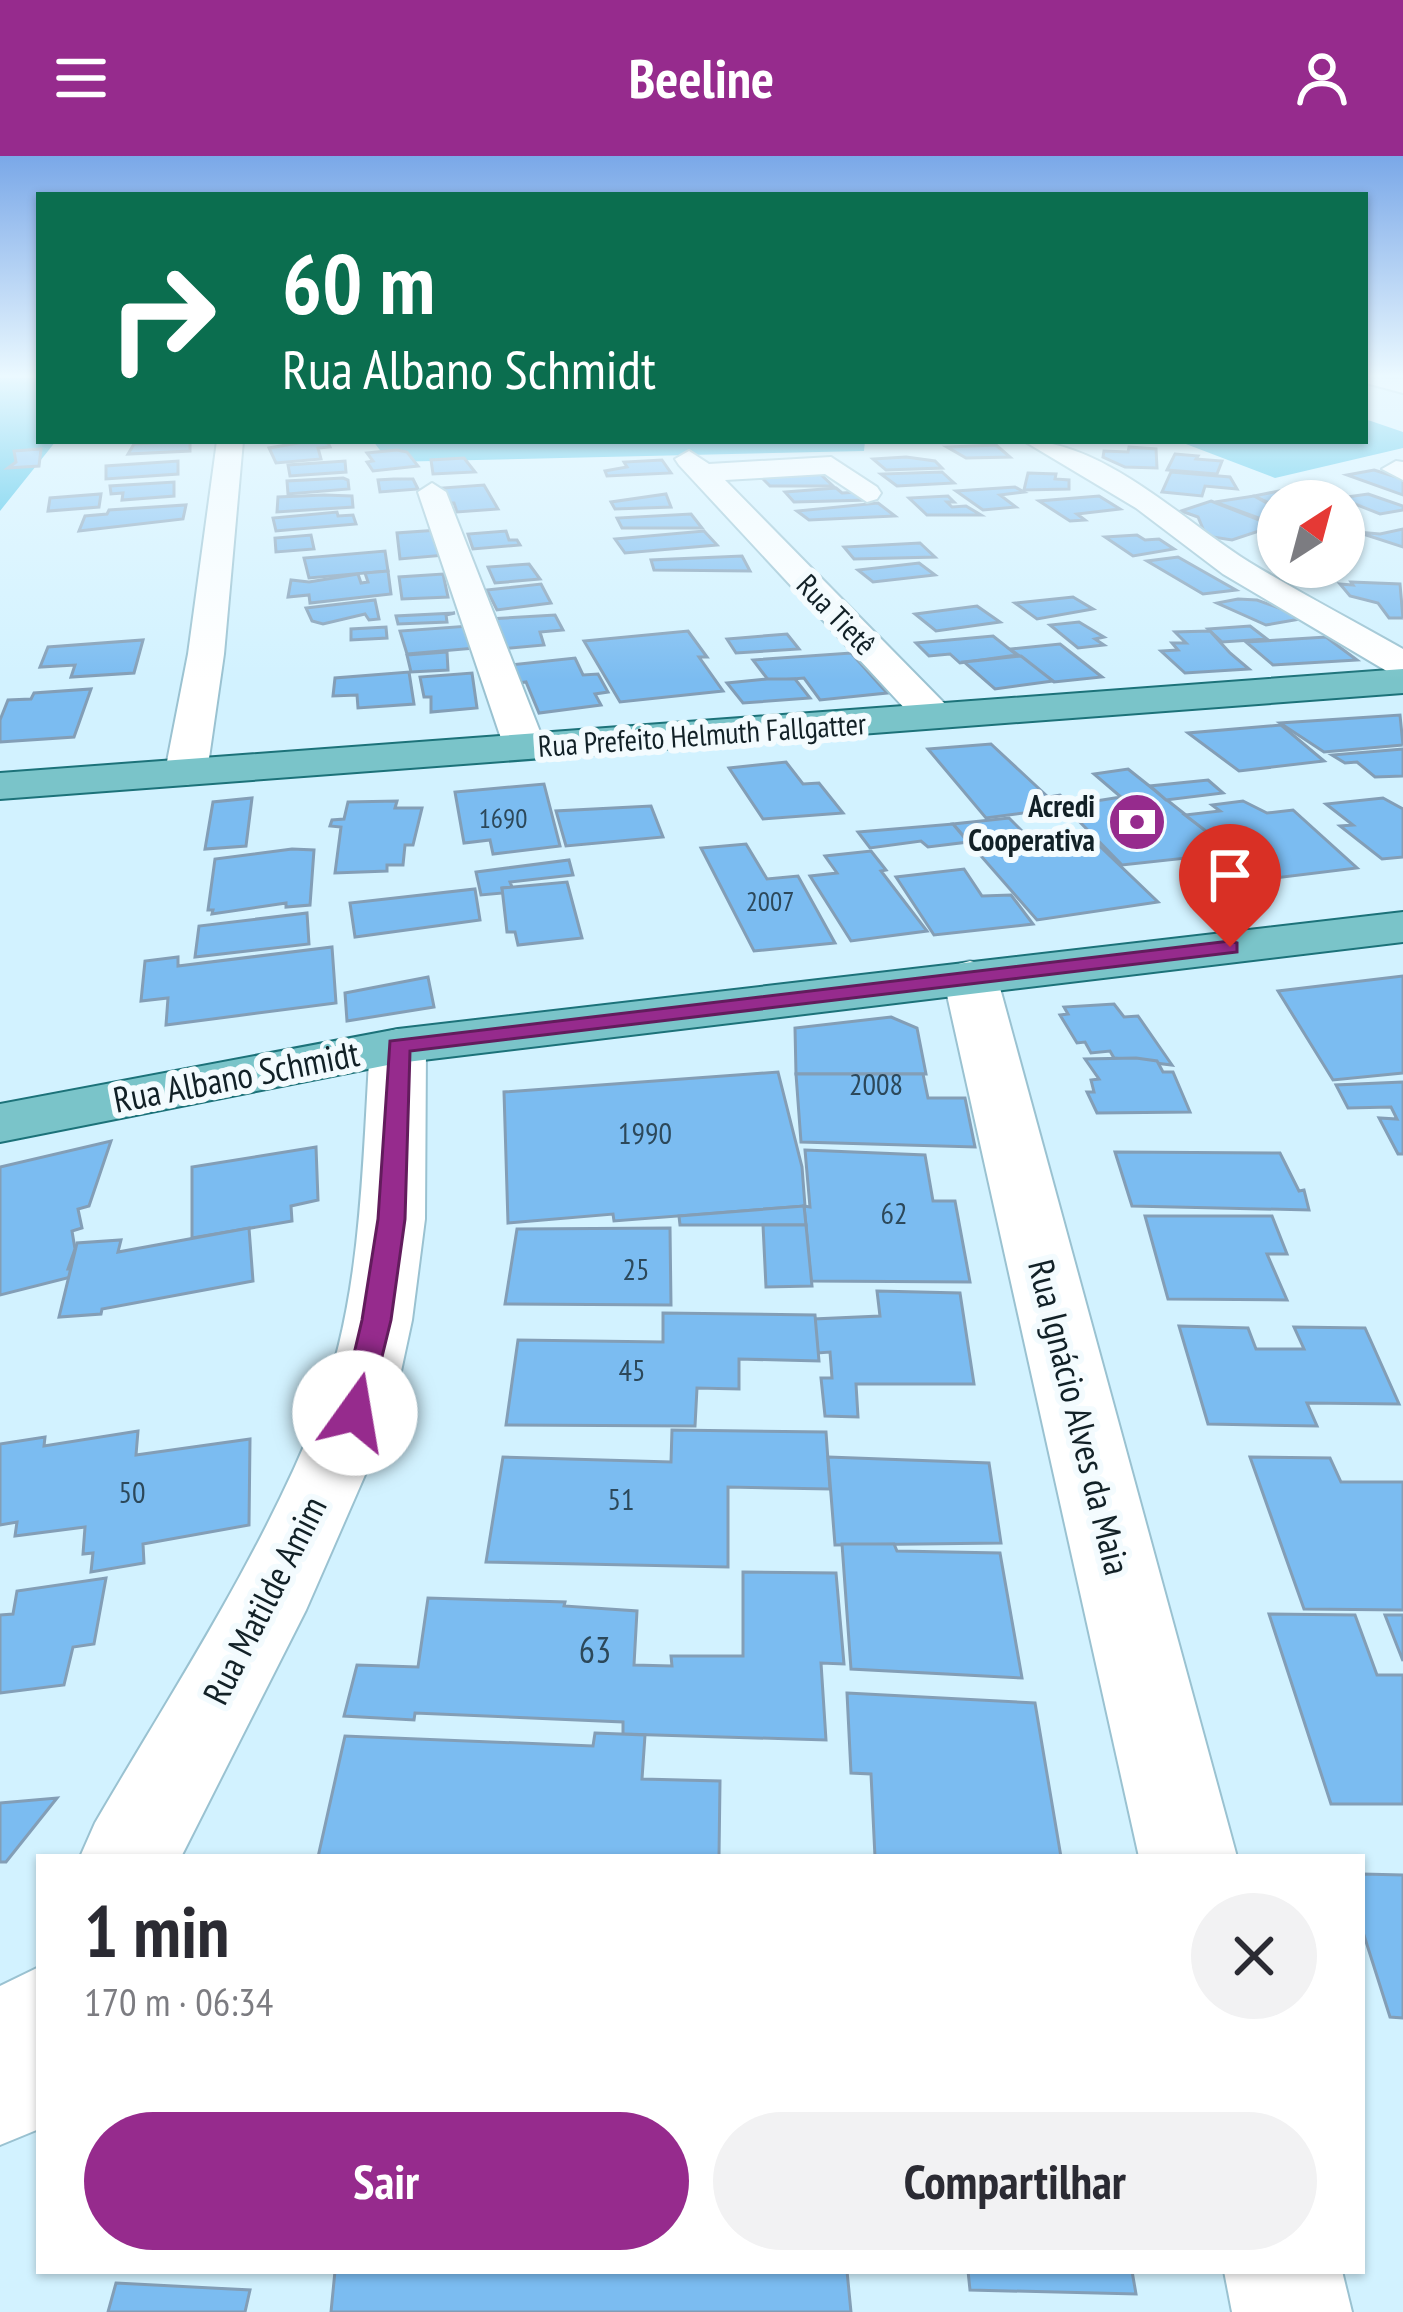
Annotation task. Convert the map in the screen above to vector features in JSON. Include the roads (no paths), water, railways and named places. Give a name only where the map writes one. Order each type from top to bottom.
[{"type":"main road","name":"Rua Prefeito Helmuth Fallgatter","points":[[0,786],[1403,682]]},
{"type":"main road","name":"Rua Albano Schmidt","points":[[0,1123],[398,1046],[1403,927]]},
{"type":"street","points":[[186,772],[206,654],[226,479]]},
{"type":"street","name":"Rua Tietê","points":[[708,479],[935,717]]},
{"type":"street","name":"Rua Tietê","points":[[849,479],[868,493]]},
{"type":"street","points":[[1104,479],[1146,502],[1235,568],[1403,665]]},
{"type":"street","points":[[432,492],[526,747]]},
{"type":"street","name":"Rua Ignácio Alves da Maia","points":[[970,977],[1186,1854]]},
{"type":"street","name":"Rua Matilde Amim","points":[[131,1854],[264,1610],[355,1413],[377,1320],[392,1219],[398,1046]]},
{"type":"street","points":[[0,2092],[36,2026]]},
{"type":"street","points":[[1284,2274],[1292,2312]]},
{"type":"place","name":"Acredi Cooperativa","points":[[1137,822]]}]
